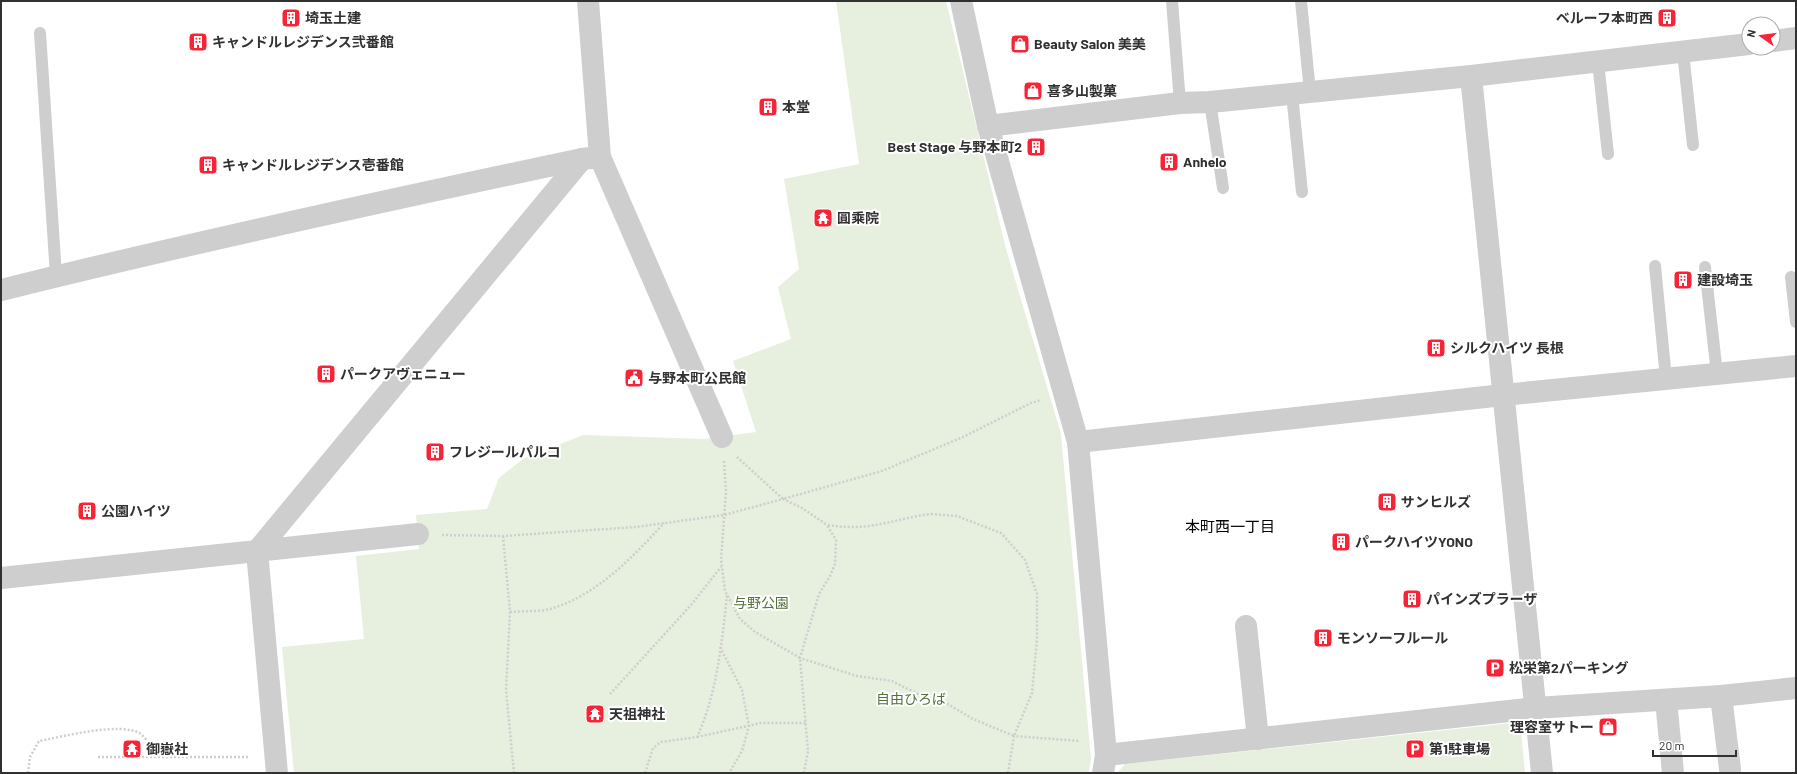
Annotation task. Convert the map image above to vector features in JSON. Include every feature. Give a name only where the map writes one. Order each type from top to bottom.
[{"type":"street","points":[[588,1],[591,158],[722,441]]},
{"type":"street","points":[[960,1],[988,126],[1078,442],[1105,764],[1258,739],[1536,708],[1721,696],[1796,688]]},
{"type":"street","points":[[1781,40],[1796,38]]},
{"type":"street","points":[[988,126],[1180,102],[1210,102],[1471,76],[1741,45]]},
{"type":"street","points":[[1471,76],[1542,773]]},
{"type":"street","points":[[1,290],[177,247],[591,158]]},
{"type":"street","points":[[277,765],[257,551],[591,158]]},
{"type":"street","points":[[1078,442],[1504,394],[1796,366]]},
{"type":"street","points":[[1,578],[418,534]]},
{"type":"street","points":[[1246,626],[1258,739]]},
{"type":"street","points":[[1721,696],[1730,769]]},
{"type":"street","points":[[1666,700],[1673,773]]},
{"type":"lane","points":[[1172,1],[1180,102]]},
{"type":"lane","points":[[1301,1],[1302,192]]},
{"type":"lane","points":[[40,33],[56,276]]},
{"type":"lane","points":[[1683,52],[1693,145]]},
{"type":"lane","points":[[1598,62],[1608,154]]},
{"type":"lane","points":[[1210,102],[1223,188]]},
{"type":"lane","points":[[1655,266],[1666,379]]},
{"type":"lane","points":[[1705,267],[1717,374]]},
{"type":"lane","points":[[1791,277],[1796,322]]},
{"type":"path","points":[[418,534],[503,536],[636,527],[724,515],[882,471],[963,436],[1031,403],[1064,393]]},
{"type":"path","points":[[722,441],[783,499],[802,508],[827,525],[836,540],[835,564],[830,576],[819,594],[800,658],[808,751],[804,773]]},
{"type":"path","points":[[722,441],[726,492],[721,559],[727,594],[740,619],[755,632],[800,658],[858,676],[892,681],[924,697],[946,703],[973,719],[1014,736],[1063,740]]},
{"type":"path","points":[[827,525],[850,527],[868,526],[931,514],[957,516],[1001,533],[1026,560],[1037,594],[1037,639],[1032,692],[1014,736],[1008,773]]},
{"type":"path","points":[[510,612],[548,609],[571,602],[608,577],[665,523]]},
{"type":"path","points":[[503,536],[510,612],[506,690],[514,773]]},
{"type":"path","points":[[610,694],[692,605],[722,566]]},
{"type":"path","points":[[697,737],[713,690],[727,594]]},
{"type":"path","points":[[720,647],[742,690],[749,726],[742,751],[729,773]]},
{"type":"path","points":[[645,773],[653,748],[662,742],[697,737],[761,723],[806,723]]},
{"type":"path","points":[[28,773],[30,757],[39,741],[85,732],[126,729],[133,731],[140,734],[148,742],[157,758]]},
{"type":"path","points":[[98,757],[157,758],[277,765]]},
{"type":"green space","name":"与野公園","points":[[836,1],[946,1],[1006,249],[1061,434],[1091,758],[1089,773],[294,773],[282,647],[364,639],[356,556],[419,549],[416,515],[487,509],[499,478],[523,459],[583,435],[704,439],[756,432],[733,361],[791,339],[778,287],[799,269],[784,179],[859,164]]},
{"type":"green space","name":"第1駐車場","points":[[1512,723],[1521,731],[1525,773],[1117,773],[1125,764]]},
{"type":"place","name":"埼玉土建","points":[[291,18]]},
{"type":"place","name":"ベルーフ本町西","points":[[1667,18]]},
{"type":"place","name":"キャンドルレジデンス弐番館","points":[[198,42]]},
{"type":"place","name":"Beauty Salon 美美","points":[[1020,44]]},
{"type":"place","name":"喜多山製菓","points":[[1033,91]]},
{"type":"place","name":"本堂","points":[[768,107]]},
{"type":"place","name":"Best Stage 与野本町2","points":[[1036,147]]},
{"type":"place","name":"Anhelo","points":[[1169,162]]},
{"type":"place","name":"キャンドルレジデンス壱番館","points":[[208,165]]},
{"type":"place","name":"圓乘院","points":[[823,218]]},
{"type":"place","name":"建設埼玉","points":[[1683,280]]},
{"type":"place","name":"シルクハイツ 長根","points":[[1436,348]]},
{"type":"place","name":"パークアヴェニュー","points":[[326,374]]},
{"type":"place","name":"与野本町公民館","points":[[634,378]]},
{"type":"place","name":"フレジールパルコ","points":[[435,452]]},
{"type":"place","name":"サンヒルズ","points":[[1387,502]]},
{"type":"place","name":"公園ハイツ","points":[[87,511]]},
{"type":"place","name":"パークハイツYONO","points":[[1341,542]]},
{"type":"place","name":"パインズプラーザ","points":[[1412,599]]},
{"type":"place","name":"モンソーフルール","points":[[1323,638]]},
{"type":"place","name":"松栄第2パーキング","points":[[1495,668]]},
{"type":"place","name":"天祖神社","points":[[595,714]]},
{"type":"place","name":"理容室サトー","points":[[1608,727]]},
{"type":"place","name":"御嶽社","points":[[132,749]]},
{"type":"place","name":"第1駐車場","points":[[1415,749]]},
{"type":"district","name":"本町西一丁目","points":[[1230,527]]},
{"type":"park label","name":"自由ひろば","points":[[911,699]]}]
